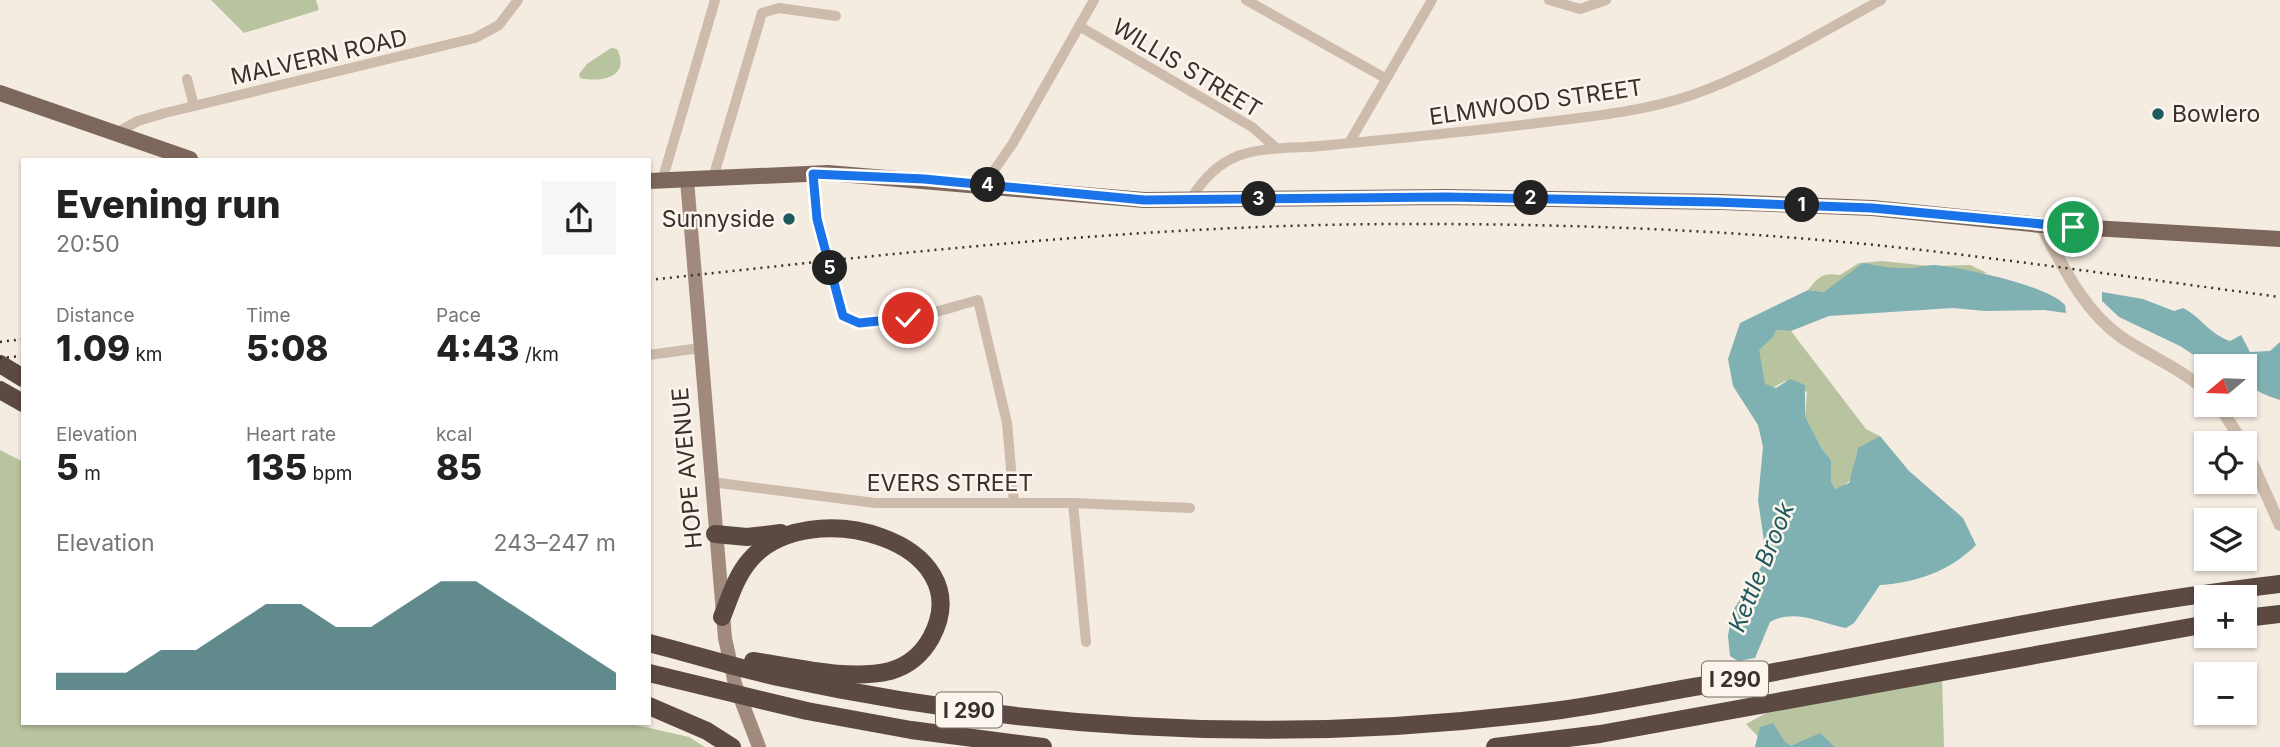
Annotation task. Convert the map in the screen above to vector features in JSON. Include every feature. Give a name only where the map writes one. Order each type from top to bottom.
[{"type":"highway","points":[[0,364],[21,377]]},
{"type":"highway","points":[[0,390],[21,402]]},
{"type":"highway","points":[[715,534],[747,537],[804,530],[857,530],[887,538],[912,553],[932,575],[937,589],[939,599],[936,627],[915,658],[890,671],[850,673],[754,666]]},
{"type":"highway","points":[[723,617],[736,582],[751,558],[773,541],[804,530]]},
{"type":"highway","name":"I 290","points":[[651,643],[958,709],[1093,724],[1276,731],[1399,727],[1572,708],[2163,600],[2280,584]]},
{"type":"highway","points":[[2257,617],[2280,614]]},
{"type":"highway","name":"I 290","points":[[1495,747],[1620,730],[2194,626]]},
{"type":"highway","name":"I 290","points":[[651,674],[763,702],[911,730],[1043,747]]},
{"type":"highway","points":[[651,707],[707,731],[732,747]]},
{"type":"main road","points":[[0,93],[187,158]]},
{"type":"main road","points":[[655,181],[813,174],[984,185],[1144,200],[1445,197],[1716,202],[1872,208],[2041,225],[2280,239]]},
{"type":"main road","name":"HOPE AVENUE","points":[[687,180],[723,617],[735,684],[759,747]]},
{"type":"street","name":"MALVERN ROAD","points":[[116,133],[138,121],[194,106],[475,38],[499,25],[518,0]]},
{"type":"street","points":[[655,181],[715,0]]},
{"type":"street","points":[[984,185],[1013,143],[1094,0]]},
{"type":"street","points":[[1246,0],[1385,78]]},
{"type":"street","points":[[1349,143],[1432,0]]},
{"type":"street","points":[[1549,0],[1580,9],[1606,0]]},
{"type":"street","name":"ELMWOOD STREET","points":[[1191,200],[1200,184],[1222,166],[1242,154],[1273,146],[1349,143],[1609,114],[1668,102],[1715,86],[1881,0]]},
{"type":"street","points":[[713,178],[762,13],[779,8],[836,16]]},
{"type":"street","name":"WILLIS STREET","points":[[1079,26],[1252,127],[1273,146]]},
{"type":"street","points":[[187,79],[194,106]]},
{"type":"street","points":[[813,174],[817,219],[841,310],[848,320],[859,323],[908,318],[978,300],[1007,423],[1014,503]]},
{"type":"street","points":[[2041,225],[2071,281],[2103,322],[2127,341],[2194,384]]},
{"type":"street","points":[[651,355],[700,348]]},
{"type":"street","points":[[2257,474],[2280,525]]},
{"type":"street","name":"EVERS STREET","points":[[710,482],[853,502],[1073,503],[1189,508]]},
{"type":"street","points":[[1073,503],[1086,642]]},
{"type":"green space","points":[[211,0],[316,0],[319,10],[244,33]]},
{"type":"green space","points":[[611,48],[617,49],[620,58],[617,72],[597,80],[580,78],[579,74],[587,64]]},
{"type":"green space","points":[[1882,261],[1930,266],[1970,265],[1987,273],[1823,292],[1808,290],[1825,275],[1840,275],[1859,263]]},
{"type":"green space","points":[[1776,330],[1791,331],[1866,429],[1880,436],[1858,449],[1851,478],[1842,487],[1835,489],[1831,481],[1831,460],[1822,449],[1805,416],[1807,392],[1785,381],[1768,390],[1755,364],[1757,336]]},
{"type":"green space","points":[[0,450],[21,461],[21,725],[636,725],[689,737],[705,747],[0,747]]},
{"type":"green space","points":[[1942,676],[1944,747],[1768,747],[1746,724],[1772,710]]},
{"type":"water","points":[[1863,263],[1899,268],[1933,265],[2003,278],[2055,298],[2065,305],[2066,313],[1953,308],[1829,316],[1791,331],[1776,330],[1773,337],[1759,350],[1765,384],[1776,388],[1790,379],[1805,385],[1805,416],[1822,449],[1831,460],[1831,481],[1835,489],[1849,483],[1858,448],[1880,436],[1909,471],[1963,518],[1976,545],[1955,562],[1932,574],[1907,582],[1880,585],[1854,623],[1846,628],[1798,616],[1770,622],[1755,658],[1738,661],[1730,656],[1728,636],[1732,612],[1763,564],[1764,541],[1758,500],[1763,447],[1758,425],[1733,386],[1728,359],[1740,323],[1808,290],[1824,292]]},
{"type":"water","points":[[2102,292],[2143,299],[2174,311],[2183,308],[2222,338],[2230,341],[2241,335],[2250,352],[2270,351],[2280,342],[2280,400],[2258,391],[2258,354],[2194,355],[2119,317],[2102,301]]},
{"type":"water","points":[[1773,723],[1785,742],[1791,746],[1820,733],[1835,747],[1755,747],[1760,727]]},
{"type":"railway","points":[[651,280],[938,250],[1130,234],[1323,225],[1482,224],[1667,230],[1852,243],[2005,260],[2280,297]]},
{"type":"railway","points":[[0,342],[21,339]]},
{"type":"railway","points":[[0,358],[21,356]]},
{"type":"place","name":"Bowlero","points":[[2158,114]]},
{"type":"place","name":"Sunnyside","points":[[789,219]]},
{"type":"route","points":[[908,318],[859,323],[843,316],[817,219],[813,174],[924,179],[1144,200],[1445,197],[1716,202],[1872,208],[2073,227]]},
{"type":"water label","name":"Kettle Brook","points":[[1761,567]]}]
